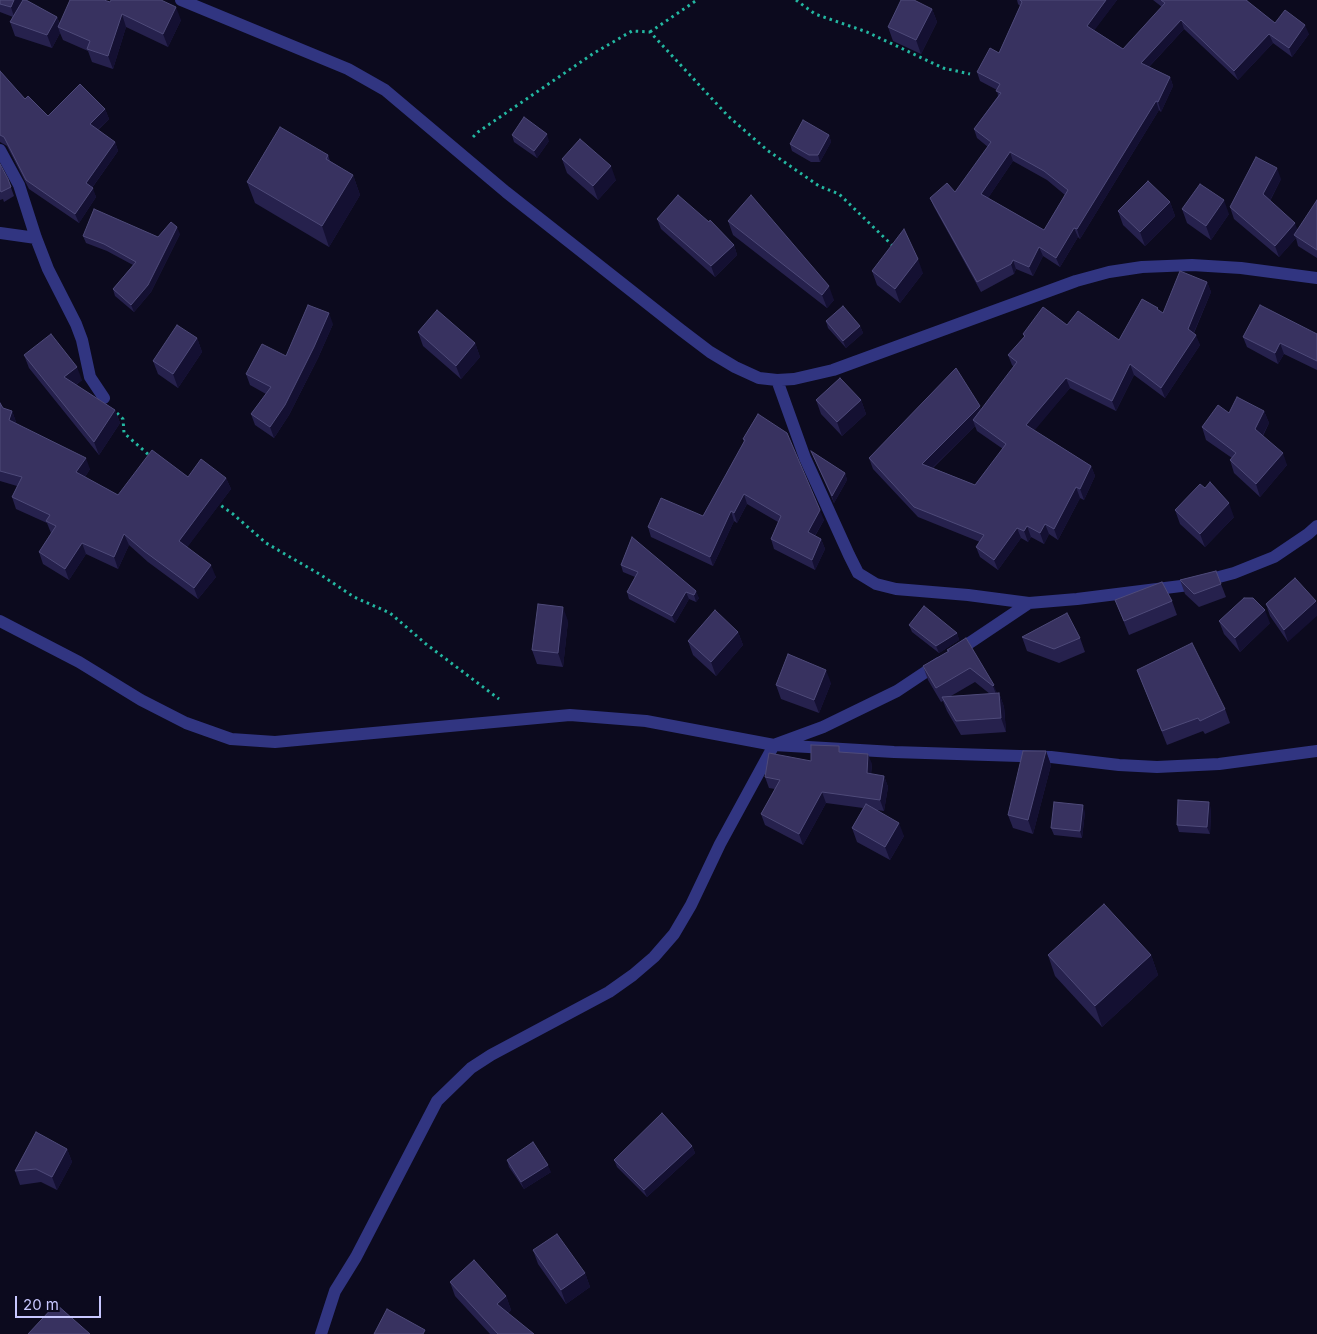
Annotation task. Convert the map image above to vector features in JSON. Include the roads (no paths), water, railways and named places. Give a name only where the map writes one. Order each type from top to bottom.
[{"type":"street","points":[[181,0],[348,69],[385,90],[506,192],[710,352],[735,367],[759,378],[794,379],[833,370],[1076,281],[1142,266],[1192,265],[1242,268],[1317,278]]},
{"type":"street","points":[[0,150],[18,186],[48,269],[76,324],[82,340],[90,376],[104,398]]},
{"type":"street","points":[[0,233],[36,238]]},
{"type":"street","points":[[777,380],[805,458],[858,573],[876,584],[896,589],[968,595],[1028,603],[1077,600],[1189,585],[1234,573],[1274,557],[1317,526]]},
{"type":"street","points":[[321,1334],[335,1291],[356,1256],[437,1101],[471,1068],[609,992],[654,957],[679,927],[720,844],[774,745],[823,727],[897,691],[1028,603]]},
{"type":"street","points":[[0,621],[79,662],[141,700],[186,723],[231,738],[274,742],[570,715],[646,721],[774,745],[878,751],[1043,756],[1119,766],[1157,767],[1219,764],[1317,751]]}]
